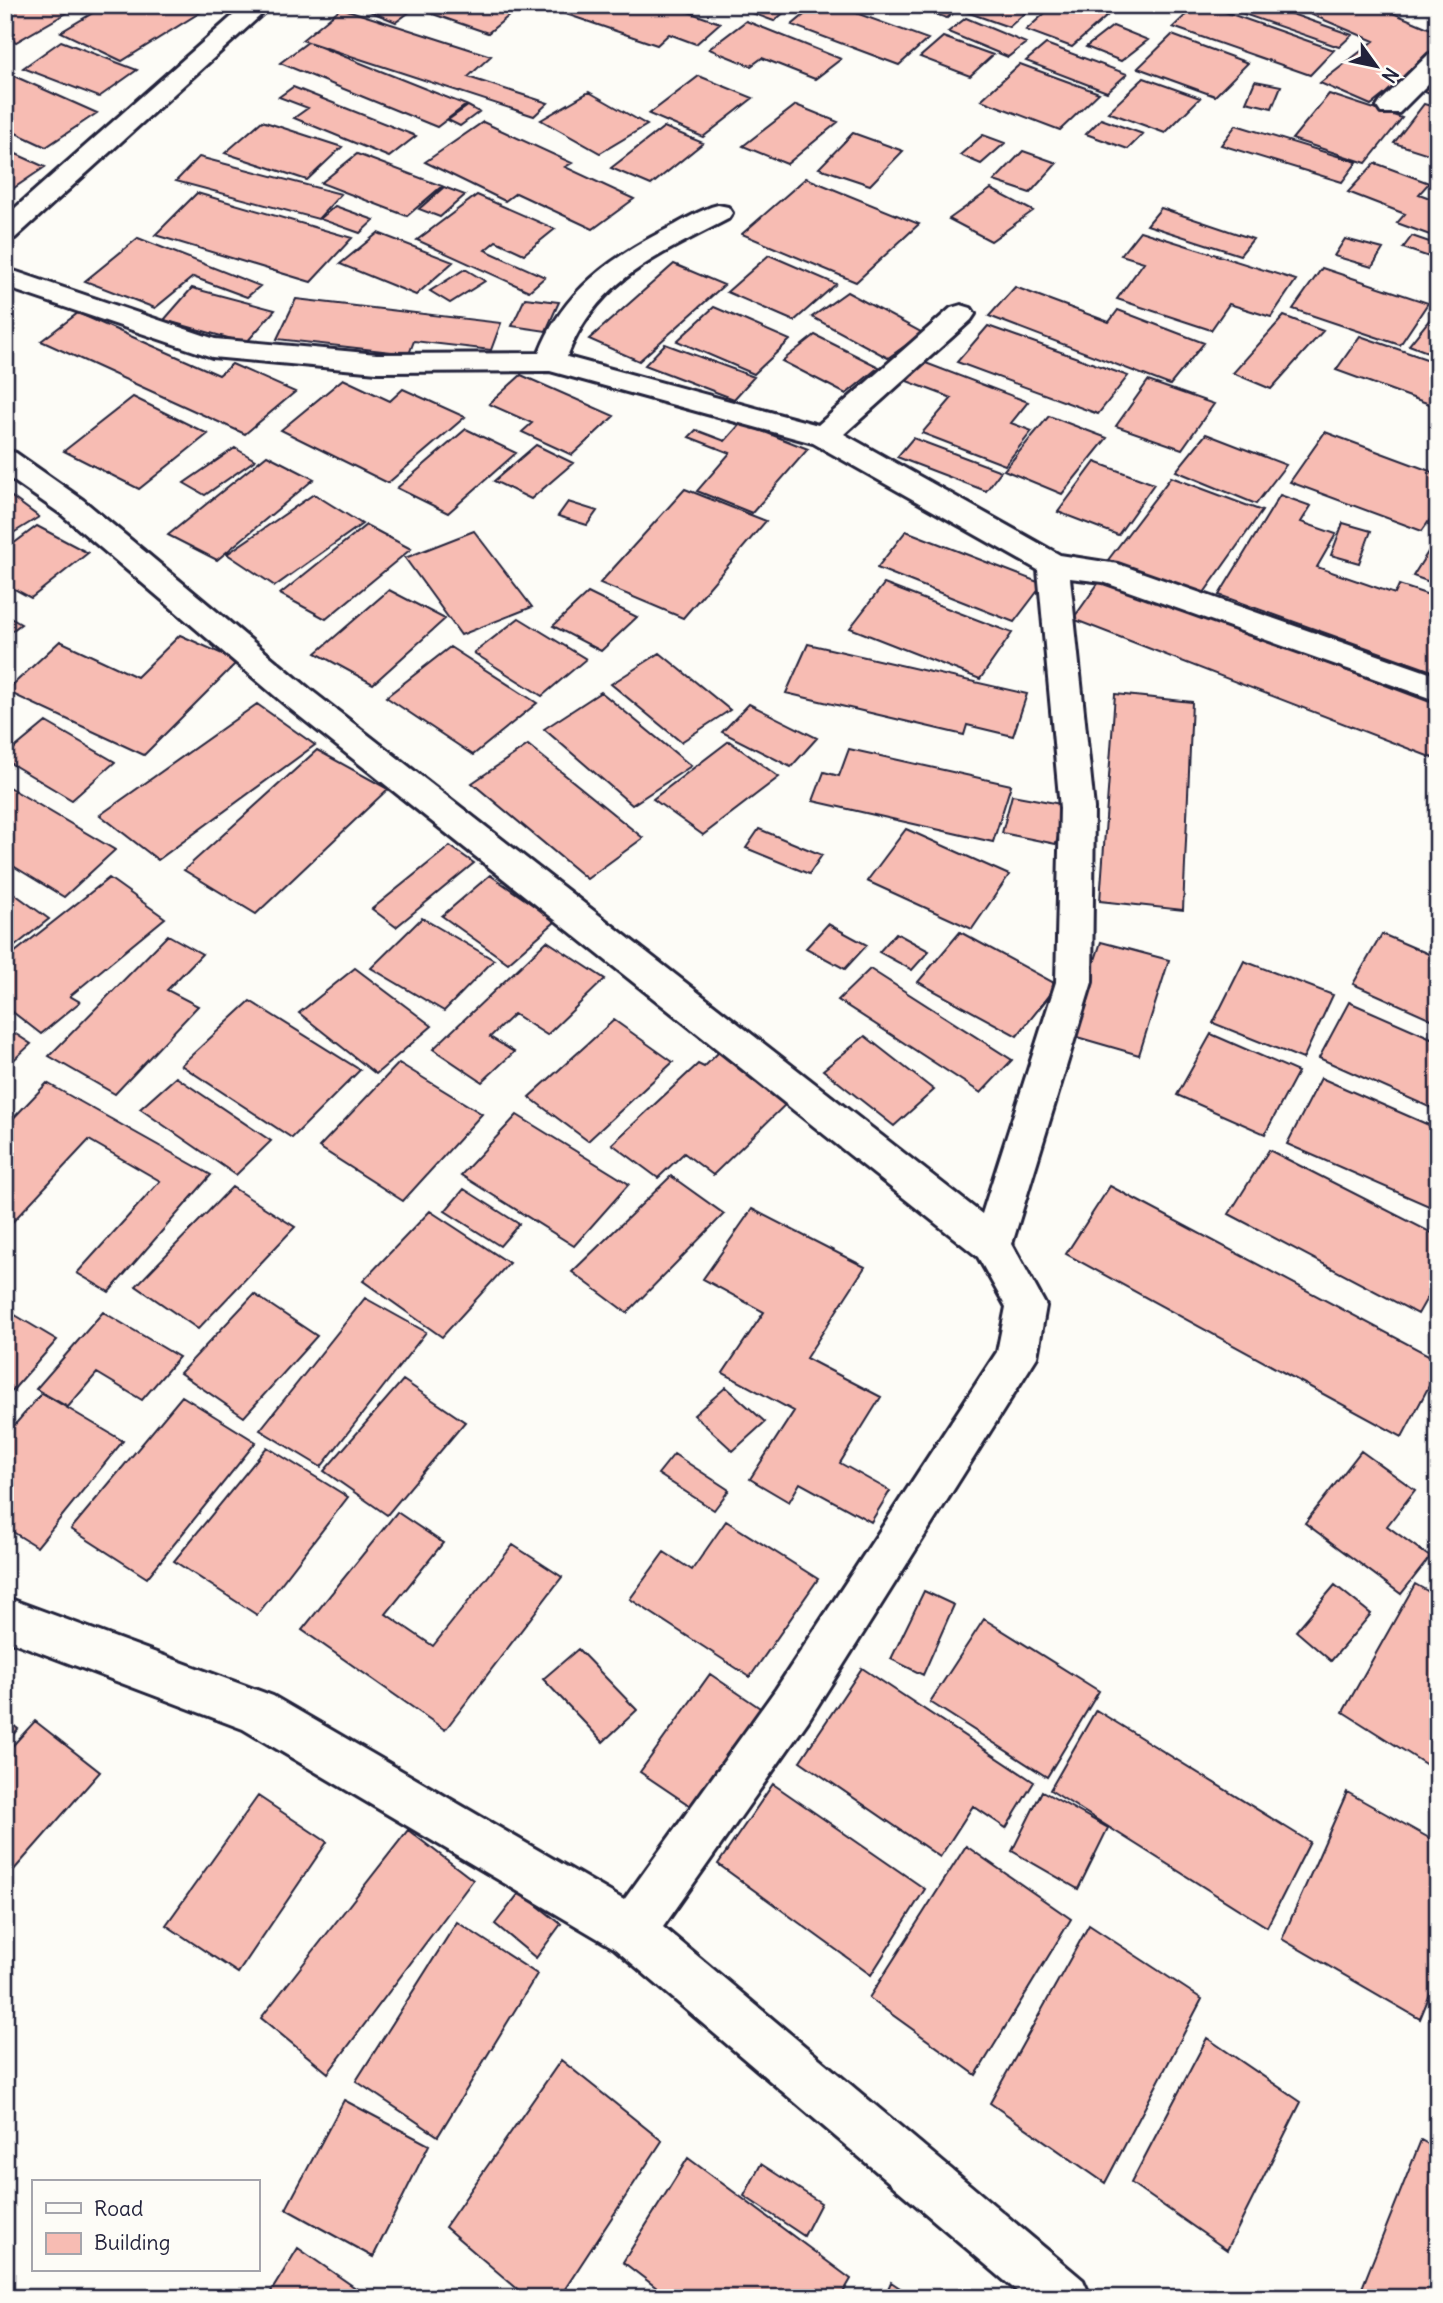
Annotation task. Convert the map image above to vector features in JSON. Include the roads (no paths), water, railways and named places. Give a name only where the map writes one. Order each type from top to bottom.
[{"type":"street","points":[[5,232],[260,5]]},
{"type":"street","points":[[1390,107],[1438,59]]},
{"type":"street","points":[[550,362],[569,319],[592,290],[620,265],[718,213]]},
{"type":"street","points":[[5,277],[212,348],[377,363],[550,362],[824,436],[1053,565],[1107,572],[1438,689]]},
{"type":"street","points":[[824,436],[961,314]]},
{"type":"street","points":[[5,460],[72,507],[300,699],[992,1245],[1026,1306],[1017,1357],[792,1705],[631,1931]]},
{"type":"street","points":[[992,1245],[1074,982],[1077,808],[1053,565]]},
{"type":"street","points":[[5,1618],[257,1712],[631,1931],[1065,2298]]}]
